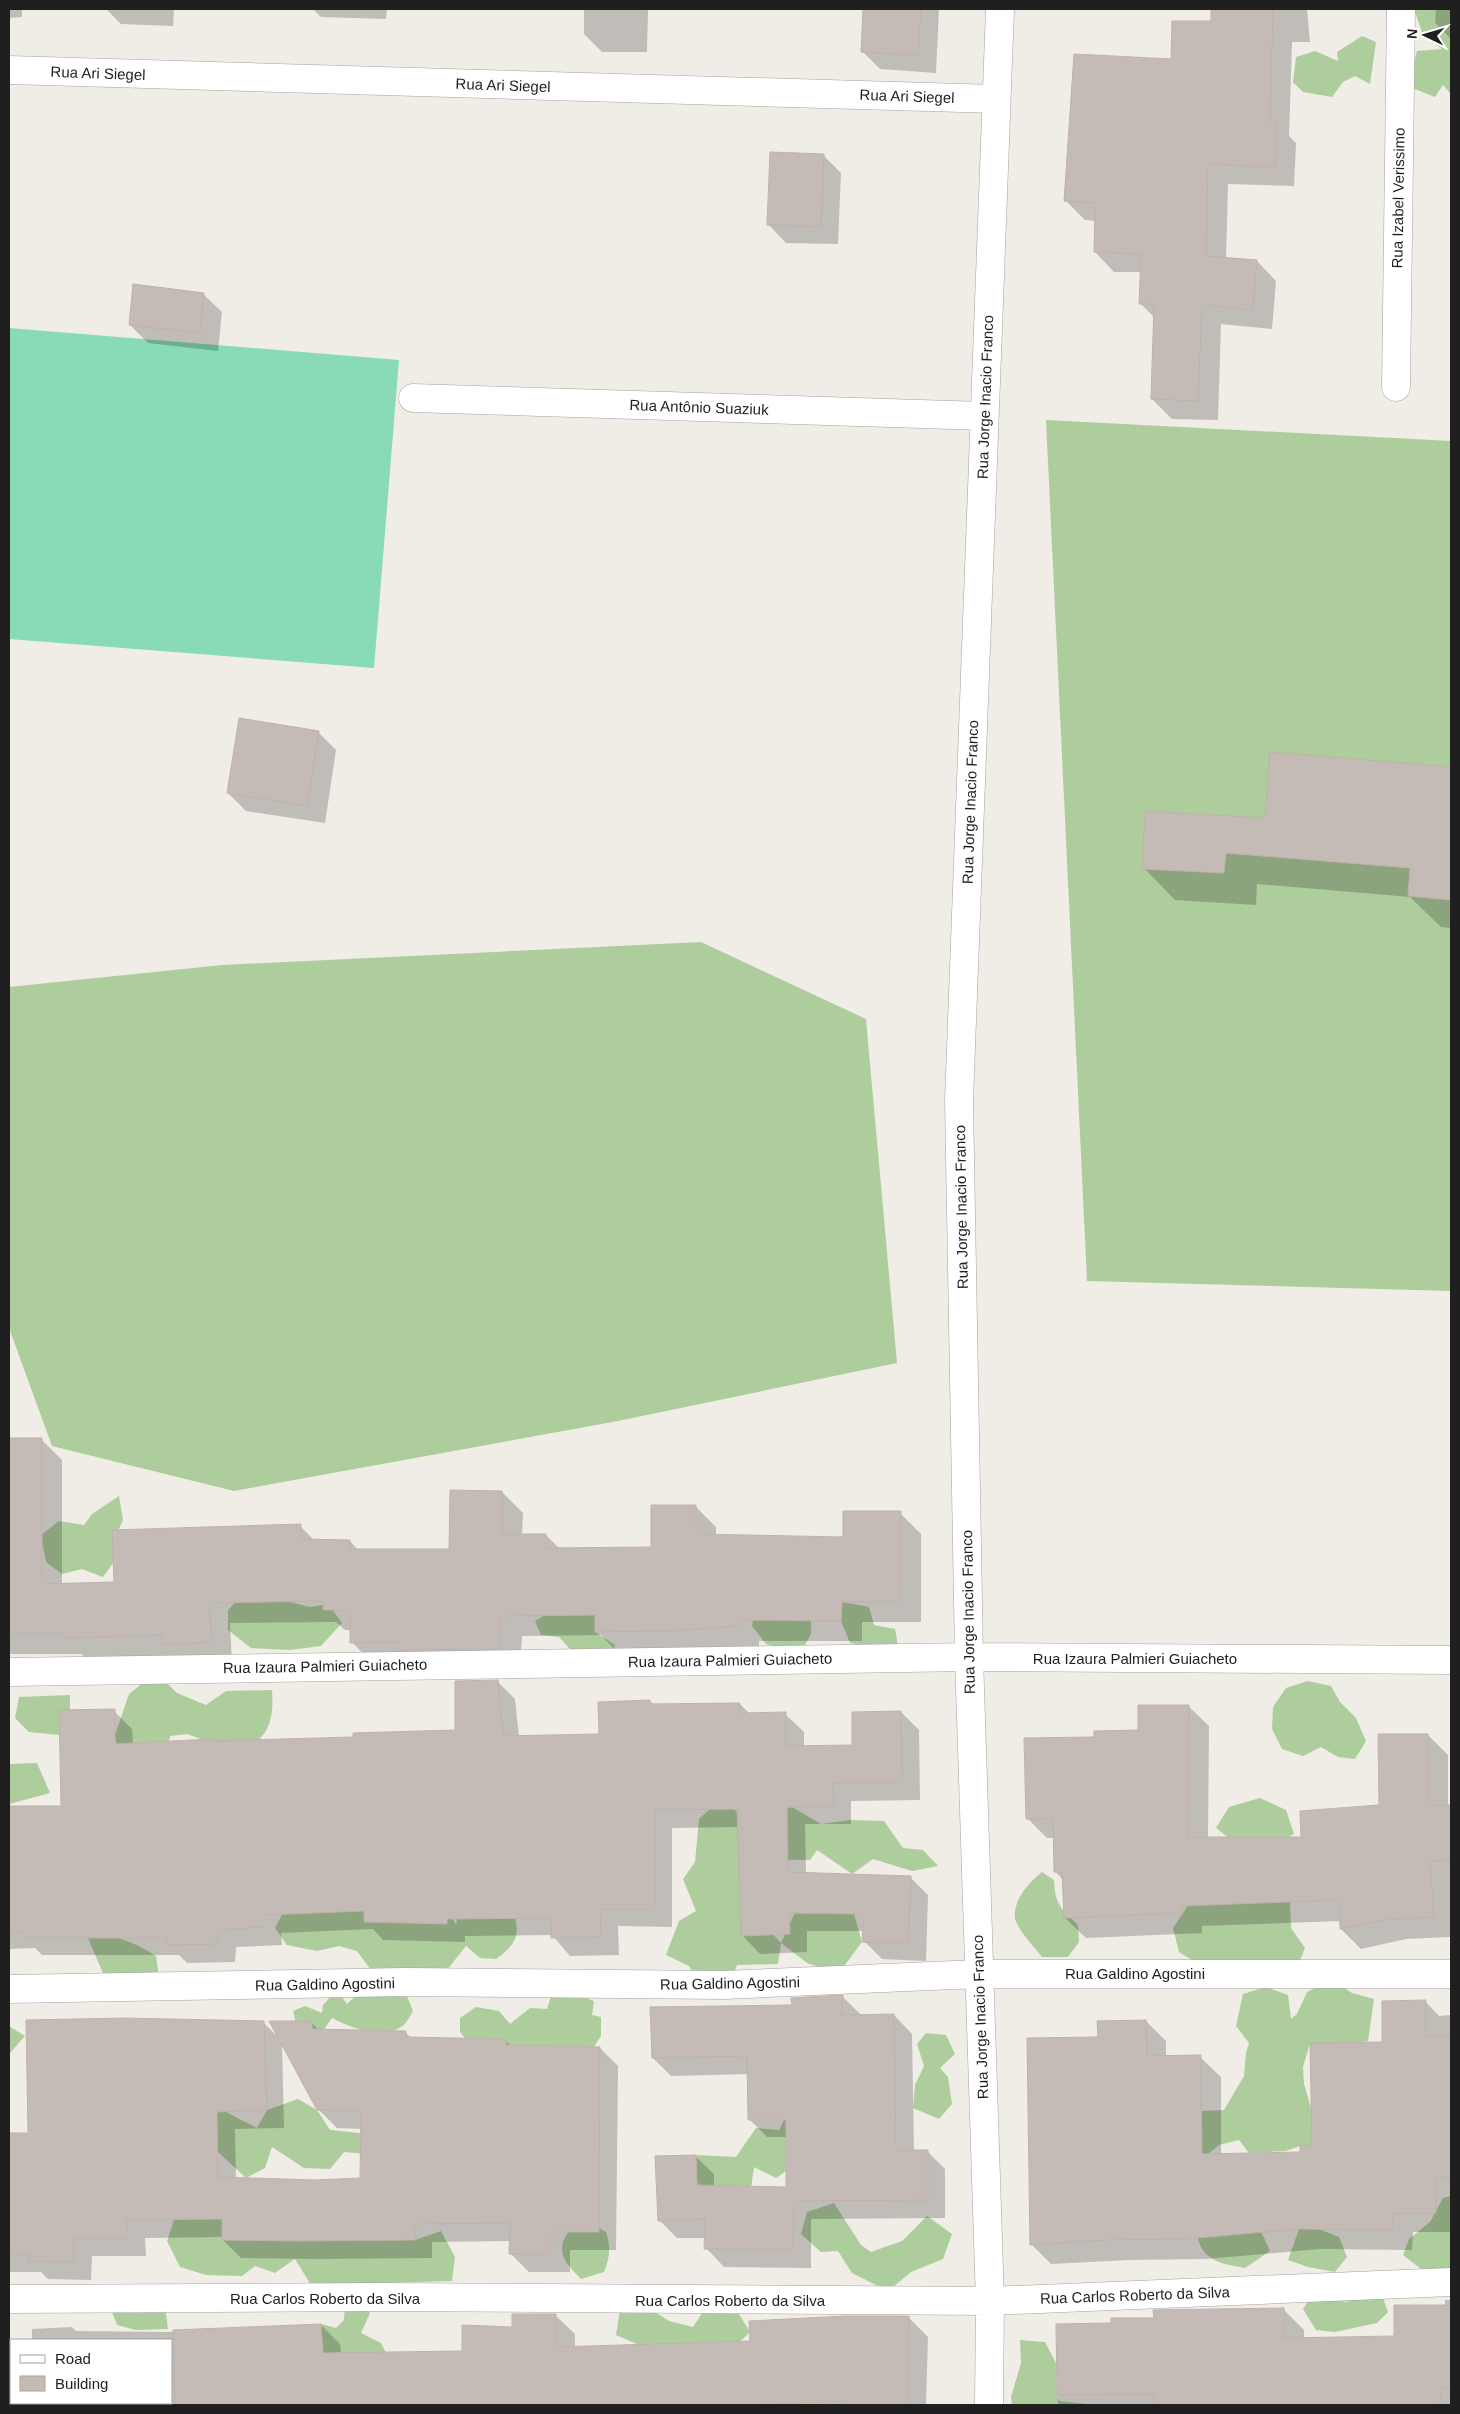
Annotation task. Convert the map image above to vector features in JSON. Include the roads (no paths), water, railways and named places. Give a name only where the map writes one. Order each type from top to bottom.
[{"type":"street","name":"Rua Jorge Inacio Franco","points":[[989,2405],[990,2301],[969,1656],[959,1101],[1000,9]]},
{"type":"street","name":"Rua Izabel Verissimo","points":[[1396,387],[1401,9]]},
{"type":"street","name":"Rua Ari Siegel","points":[[9,70],[996,99]]},
{"type":"street","name":"Rua Antônio Suaziuk","points":[[413,398],[984,416]]},
{"type":"street","name":"Rua Izaura Palmieri Guiacheto","points":[[9,1672],[969,1656],[1451,1660]]},
{"type":"street","name":"Rua Galdino Agostini","points":[[9,1989],[405,1982],[724,1985],[978,1974],[1451,1974]]},
{"type":"street","name":"Rua Carlos Roberto da Silva","points":[[9,2299],[378,2297],[990,2301],[1451,2282]]}]
